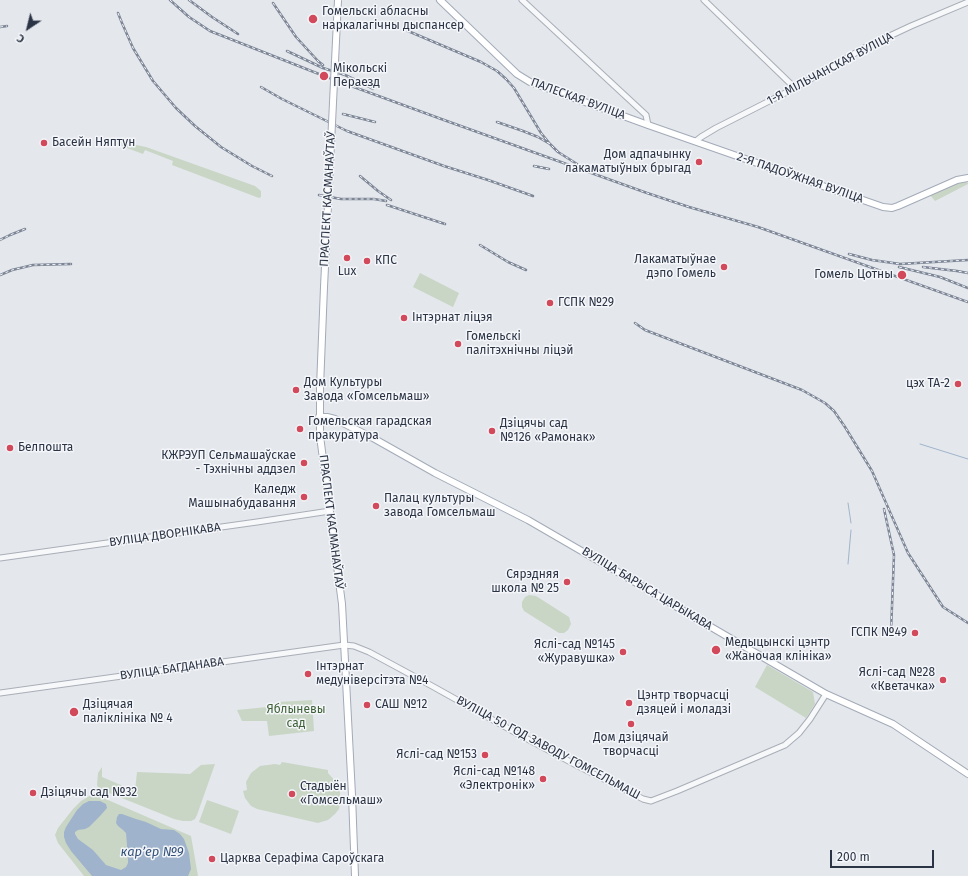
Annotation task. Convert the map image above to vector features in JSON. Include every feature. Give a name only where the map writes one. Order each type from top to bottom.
[{"type":"main road","name":"ПРАСПЕКТ КАСМАНАЎТАЎ","points":[[338,0],[320,367],[319,417],[320,440],[342,604],[355,876]]},
{"type":"main road","name":"ПАЛЕСКАЯ ВУЛІЦА","points":[[440,0],[525,80],[696,141]]},
{"type":"main road","name":"2-Я ПАДОЎЖНАЯ ВУЛІЦА","points":[[696,141],[883,207],[894,207],[905,204],[957,180],[968,178]]},
{"type":"main road","name":"ВУЛІЦА БАРЫСА ЦАРЫКАВА","points":[[319,417],[335,419],[373,438],[435,473],[528,520],[826,694],[893,724],[968,774]]},
{"type":"street","points":[[522,0],[646,115],[648,125]]},
{"type":"street","points":[[704,0],[795,88]]},
{"type":"street","name":"1-Я МІЛЬЧАНСКАЯ ВУЛІЦА","points":[[696,141],[701,136],[795,88],[864,48],[968,2]]},
{"type":"street","name":"ВУЛІЦА ДВОРНІКАВА","points":[[0,558],[330,511]]},
{"type":"street","name":"ВУЛІЦА 50 ГОД ЗАВОДУ ГОМСЕЛЬМАШ","points":[[344,645],[354,646],[369,652],[523,737],[643,799],[653,801],[785,745],[799,733],[826,694]]},
{"type":"street","name":"ВУЛІЦА БАГДАНАВА","points":[[0,693],[344,645]]},
{"type":"green space","points":[[112,140],[146,147],[255,186],[261,191],[261,197],[259,198],[172,165],[173,161],[145,150],[143,154],[111,142]]},
{"type":"green space","points":[[966,182],[968,184],[935,201],[930,195],[958,183]]},
{"type":"green space","points":[[420,273],[459,293],[453,307],[413,287]]},
{"type":"green space","points":[[529,595],[536,596],[569,617],[571,624],[568,630],[564,633],[559,633],[524,611],[522,602],[525,597]]},
{"type":"green space","points":[[767,665],[813,692],[815,704],[806,718],[755,687]]},
{"type":"green space","name":"Яблыневы сад","points":[[312,700],[314,731],[269,736],[267,721],[242,721],[237,710],[267,707],[278,702]]},
{"type":"green space","name":"Стадыён «Гомсельмаш»","points":[[282,762],[328,770],[328,773],[336,782],[340,792],[339,809],[335,814],[328,820],[318,823],[257,809],[251,806],[245,798],[243,791],[247,790],[246,782],[251,773],[260,766],[275,764],[280,765]]},
{"type":"green space","points":[[215,764],[197,815],[195,819],[191,821],[174,819],[102,790],[97,785],[98,773],[102,767],[102,777],[135,791],[137,772],[190,774],[201,765]]},
{"type":"green space","name":"карʼер №9","points":[[91,795],[101,797],[191,836],[198,876],[84,876],[58,843],[55,835],[58,828],[73,809],[81,801]]},
{"type":"green space","points":[[207,800],[239,811],[231,834],[199,822]]},
{"type":"water","name":"карʼер №9","points":[[89,801],[100,801],[106,804],[107,808],[89,827],[78,830],[75,834],[78,839],[93,850],[106,865],[121,870],[126,867],[128,863],[128,858],[126,855],[126,833],[116,823],[119,814],[122,814],[161,829],[174,830],[180,834],[184,839],[189,853],[191,869],[188,876],[92,876],[71,851],[64,837],[66,827],[77,810]]},
{"type":"waterway","points":[[920,444],[968,459]]},
{"type":"waterway","points":[[848,503],[851,523]]},
{"type":"waterway","points":[[848,564],[851,530]]},
{"type":"railway","points":[[170,0],[189,17],[210,31],[324,76],[647,193],[758,227],[968,302]]},
{"type":"railway","points":[[189,0],[238,34]]},
{"type":"railway","points":[[273,3],[296,37],[323,65]]},
{"type":"railway","points":[[118,13],[133,48],[153,81],[176,108],[221,147],[272,176]]},
{"type":"railway","points":[[0,27],[7,26]]},
{"type":"railway","points":[[408,31],[481,62],[497,71],[514,88],[541,133],[550,144]]},
{"type":"railway","points":[[287,51],[323,68],[345,75],[373,89]]},
{"type":"railway","points":[[261,87],[347,131],[533,196]]},
{"type":"railway","points":[[343,114],[375,122]]},
{"type":"railway","points":[[497,122],[538,137],[577,164]]},
{"type":"railway","points":[[534,166],[549,169]]},
{"type":"railway","points":[[360,176],[391,200]]},
{"type":"railway","points":[[319,195],[341,199],[374,199],[386,201]]},
{"type":"railway","points":[[387,205],[445,224]]},
{"type":"railway","points":[[0,240],[25,229]]},
{"type":"railway","points":[[480,245],[508,262],[526,270]]},
{"type":"railway","points":[[849,254],[872,260],[900,264],[968,260]]},
{"type":"railway","points":[[0,275],[12,270],[33,265],[71,264]]},
{"type":"railway","points":[[899,267],[940,277],[968,288]]},
{"type":"railway","points":[[923,267],[968,273]]},
{"type":"railway","points":[[635,323],[645,330],[802,390],[825,403],[834,411],[872,471],[908,553],[943,607],[968,623]]},
{"type":"railway","points":[[884,509],[894,555],[891,632]]},
{"type":"place","name":"Гомельскі абласны наркалагічны дыспансер","points":[[313,19]]},
{"type":"place","name":"Мікольскі Пераезд","points":[[324,76]]},
{"type":"place","name":"Басейн Няптун","points":[[44,143]]},
{"type":"place","name":"Дом адпачынку лакаматыўных брыгад","points":[[699,162]]},
{"type":"place","name":"Lux","points":[[347,258]]},
{"type":"place","name":"КПС","points":[[367,261]]},
{"type":"place","name":"Лакаматыўнае дэпо Гомель","points":[[724,267]]},
{"type":"place","name":"Гомель Цотны","points":[[902,275]]},
{"type":"place","name":"ГСПК №29","points":[[550,303]]},
{"type":"place","name":"Інтэрнат ліцэя","points":[[404,318]]},
{"type":"place","name":"Гомельскі палітэхнічны ліцэй","points":[[458,344]]},
{"type":"place","name":"цэх ТА-2","points":[[958,384]]},
{"type":"place","name":"Дом Культуры Завода «Гомсельмаш»","points":[[296,390]]},
{"type":"place","name":"Гомельская гарадская пракуратура","points":[[300,429]]},
{"type":"place","name":"Дзіцячы сад №126 «Рамонак»","points":[[492,431]]},
{"type":"place","name":"Белпошта","points":[[10,448]]},
{"type":"place","name":"КЖРЭУП Сельмашаўскае - Тэхнічны аддзел","points":[[304,463]]},
{"type":"place","name":"Каледж Машынабудавання","points":[[304,497]]},
{"type":"place","name":"Палац культуры завода Гомсельмаш","points":[[376,506]]},
{"type":"place","name":"Сярэдняя школа № 25","points":[[567,582]]},
{"type":"place","name":"ГСПК №49","points":[[915,633]]},
{"type":"place","name":"Медыцынскі цэнтр «Жаночая клініка»","points":[[716,650]]},
{"type":"place","name":"Яслі-сад №145 «Журавушка»","points":[[623,652]]},
{"type":"place","name":"Інтэрнат медуніверсітэта №4","points":[[308,674]]},
{"type":"place","name":"Яслі-сад №28 «Кветачка»","points":[[943,680]]},
{"type":"place","name":"Цэнтр творчасці дзяцей і моладзі","points":[[629,703]]},
{"type":"place","name":"САШ №12","points":[[367,705]]},
{"type":"place","name":"Дзіцячая паліклініка № 4","points":[[74,712]]},
{"type":"place","name":"Дом дзіцячай творчасці","points":[[631,724]]},
{"type":"place","name":"Яслі-сад №153","points":[[485,755]]},
{"type":"place","name":"Яслі-сад №148 «Электронік»","points":[[543,779]]},
{"type":"place","name":"Дзіцячы сад №32","points":[[33,793]]},
{"type":"place","name":"Стадыён «Гомсельмаш»","points":[[292,794]]},
{"type":"place","name":"Царква Серафіма Сароўскага","points":[[212,859]]}]
